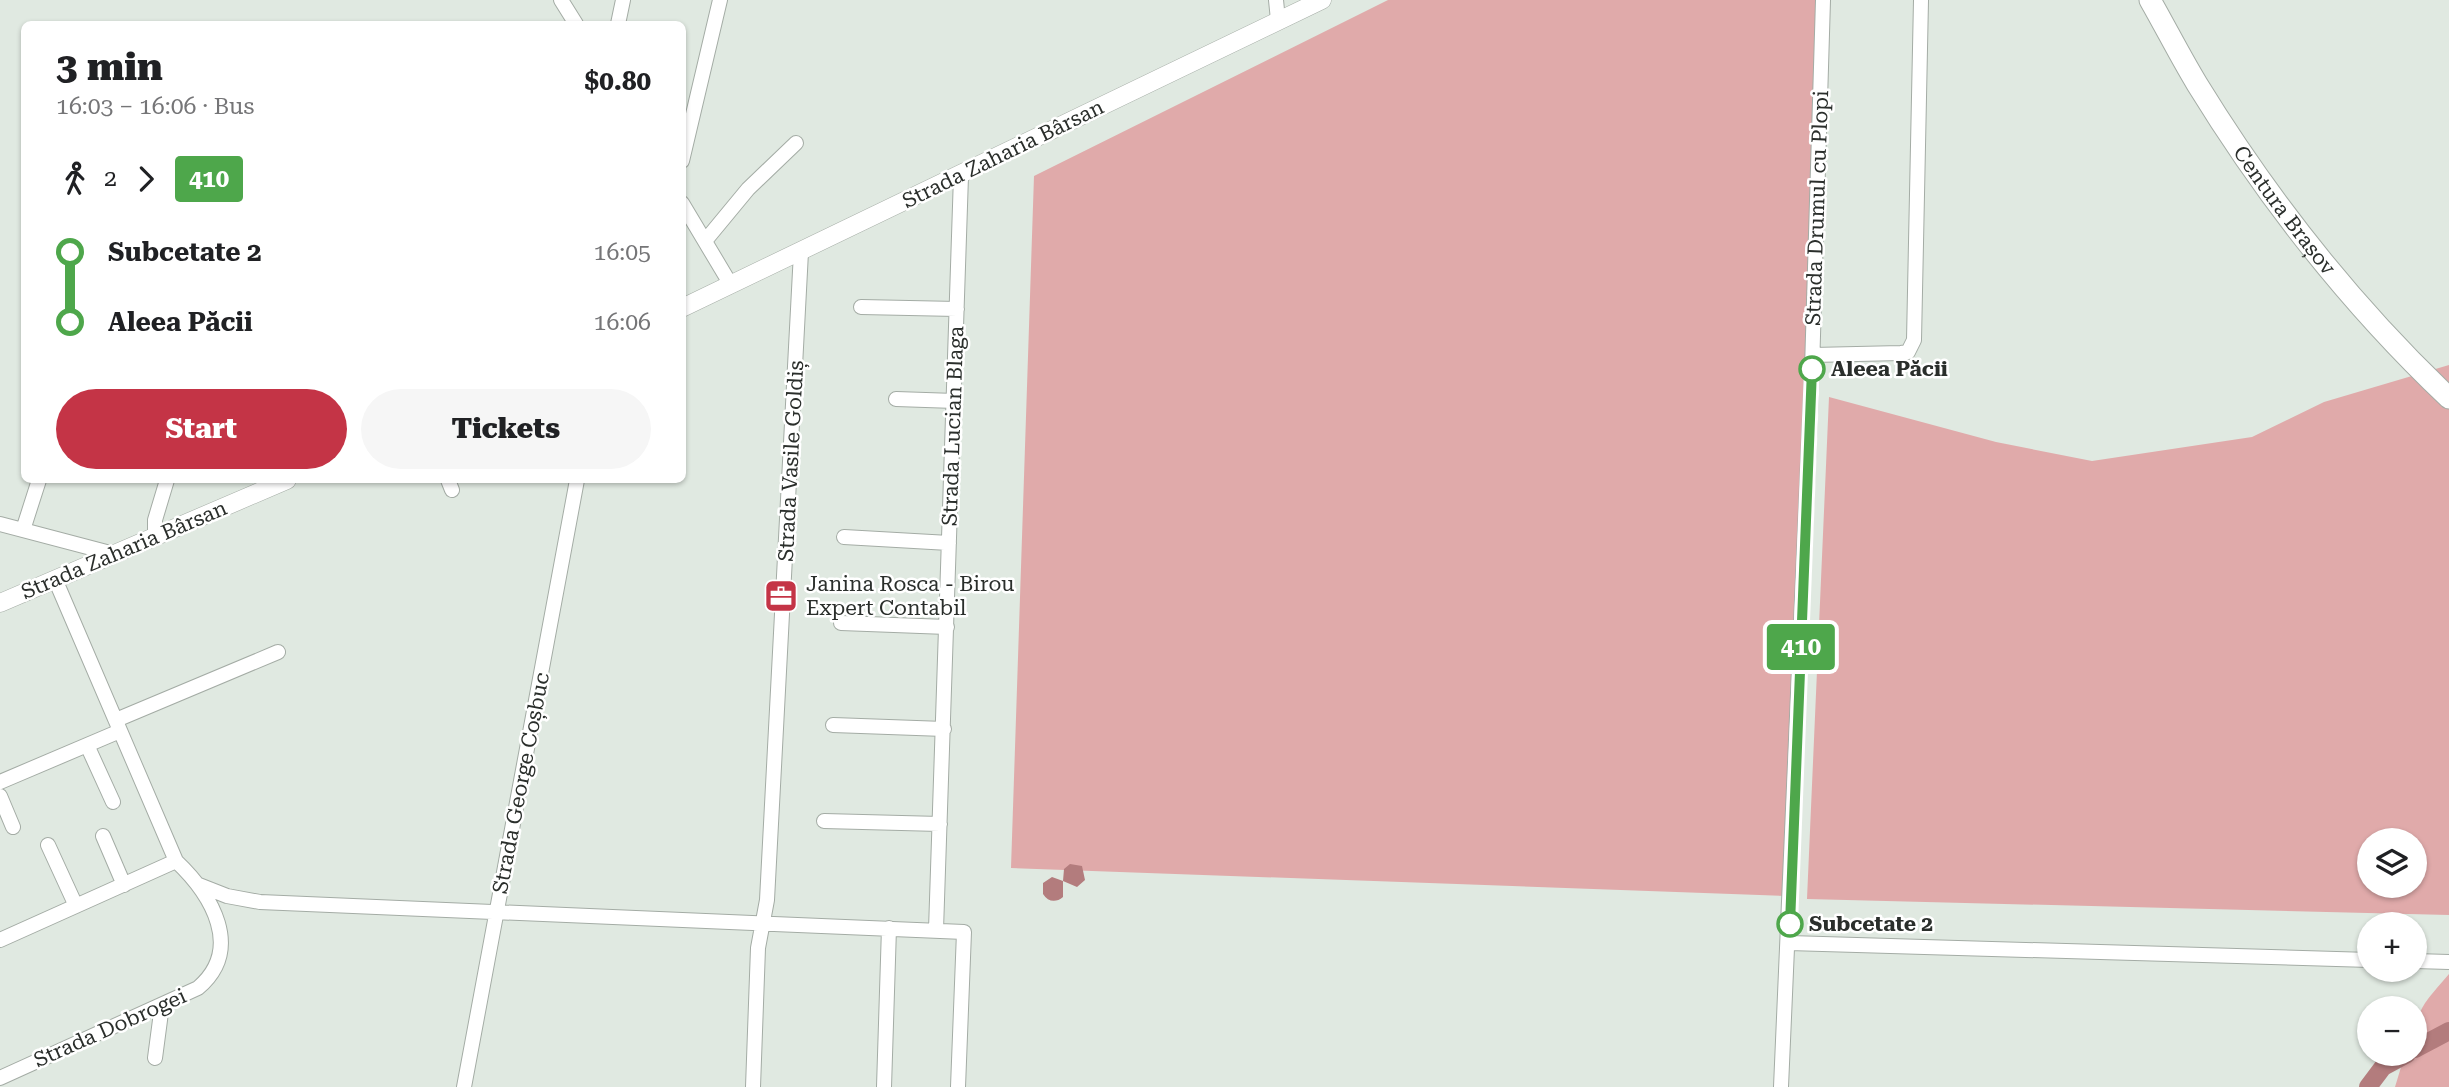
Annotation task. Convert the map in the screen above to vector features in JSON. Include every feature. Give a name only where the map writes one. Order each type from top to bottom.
[{"type":"highway","name":"Centura Brașov","points":[[2150,0],[2196,83],[2273,197],[2361,307],[2449,398]]},
{"type":"highway","name":"Centura Brașov","points":[[2164,0],[2235,122],[2283,191],[2405,338],[2449,381]]},
{"type":"main road","name":"Strada Zaharia Bârsan","points":[[686,306],[1322,0]]},
{"type":"main road","name":"Strada Zaharia Bârsan","points":[[0,603],[280,483]]},
{"type":"street","points":[[561,0],[574,21]]},
{"type":"street","points":[[619,21],[624,0]]},
{"type":"street","points":[[686,144],[720,0]]},
{"type":"street","points":[[1276,0],[1278,20]]},
{"type":"street","name":"Strada Drumul cu Plopi","points":[[1781,1087],[1812,355],[1823,0]]},
{"type":"street","points":[[1812,355],[1909,352],[1914,340],[1921,0]]},
{"type":"street","points":[[705,241],[748,189],[796,143]]},
{"type":"street","name":"Strada Lucian Blaga","points":[[936,930],[961,176]]},
{"type":"street","points":[[686,210],[731,285]]},
{"type":"street","name":"Strada Vasile Goldiș","points":[[752,1087],[758,948],[767,900],[801,252]]},
{"type":"street","name":"Strada Lucian Blaga","points":[[861,307],[957,309]]},
{"type":"street","points":[[896,399],[955,401]]},
{"type":"street","points":[[23,530],[38,483]]},
{"type":"street","points":[[155,536],[155,520],[166,483]]},
{"type":"street","name":"Strada George Coșbuc","points":[[464,1087],[576,483]]},
{"type":"street","points":[[0,524],[114,554]]},
{"type":"street","name":"Strada Lucian Blaga","points":[[844,537],[949,543]]},
{"type":"street","name":"Strada Dobrogei","points":[[0,1078],[198,988],[208,980],[220,952],[222,934],[199,885],[176,861],[55,579]]},
{"type":"street","points":[[841,623],[947,627]]},
{"type":"street","points":[[0,782],[88,745],[118,725],[278,652]]},
{"type":"street","points":[[833,725],[944,729]]},
{"type":"street","points":[[88,745],[113,802]]},
{"type":"street","points":[[0,796],[13,827]]},
{"type":"street","points":[[824,821],[940,824]]},
{"type":"street","points":[[103,836],[124,885]]},
{"type":"street","points":[[48,845],[76,906]]},
{"type":"street","points":[[0,940],[176,861]]},
{"type":"street","points":[[199,885],[226,896],[260,902],[964,932],[958,1087]]},
{"type":"street","points":[[884,1087],[889,928]]},
{"type":"street","points":[[1789,943],[2357,960]]},
{"type":"street","points":[[2427,961],[2449,962]]},
{"type":"street","points":[[155,1058],[162,1005]]},
{"type":"shaded area","points":[[1388,0],[1826,0],[1786,896],[1011,868],[1034,176]]},
{"type":"shaded area","points":[[2449,365],[2449,915],[2427,914],[2427,912],[2357,913],[1807,899],[1829,397],[1996,442],[2092,461],[2252,437],[2324,402]]},
{"type":"shaded area","points":[[1070,864],[1082,866],[1085,880],[1077,887],[1063,881],[1064,869]]},
{"type":"shaded area","points":[[1052,877],[1063,881],[1063,897],[1052,901],[1045,897],[1043,883]]},
{"type":"shaded area","points":[[2449,974],[2449,1087],[2395,1087],[2401,1066],[2427,1066],[2427,1001]]},
{"type":"waterway","points":[[2427,1043],[2449,1031]]},
{"type":"waterway","points":[[2368,1087],[2385,1066]]},
{"type":"bus line","name":"410","points":[[1790,924],[1812,369]]},
{"type":"place","name":"Aleea Păcii","points":[[1812,369]]},
{"type":"place","name":"Janina Rosca - Birou Expert Contabil","points":[[781,596]]},
{"type":"place","name":"Subcetate 2","points":[[1790,924]]}]
